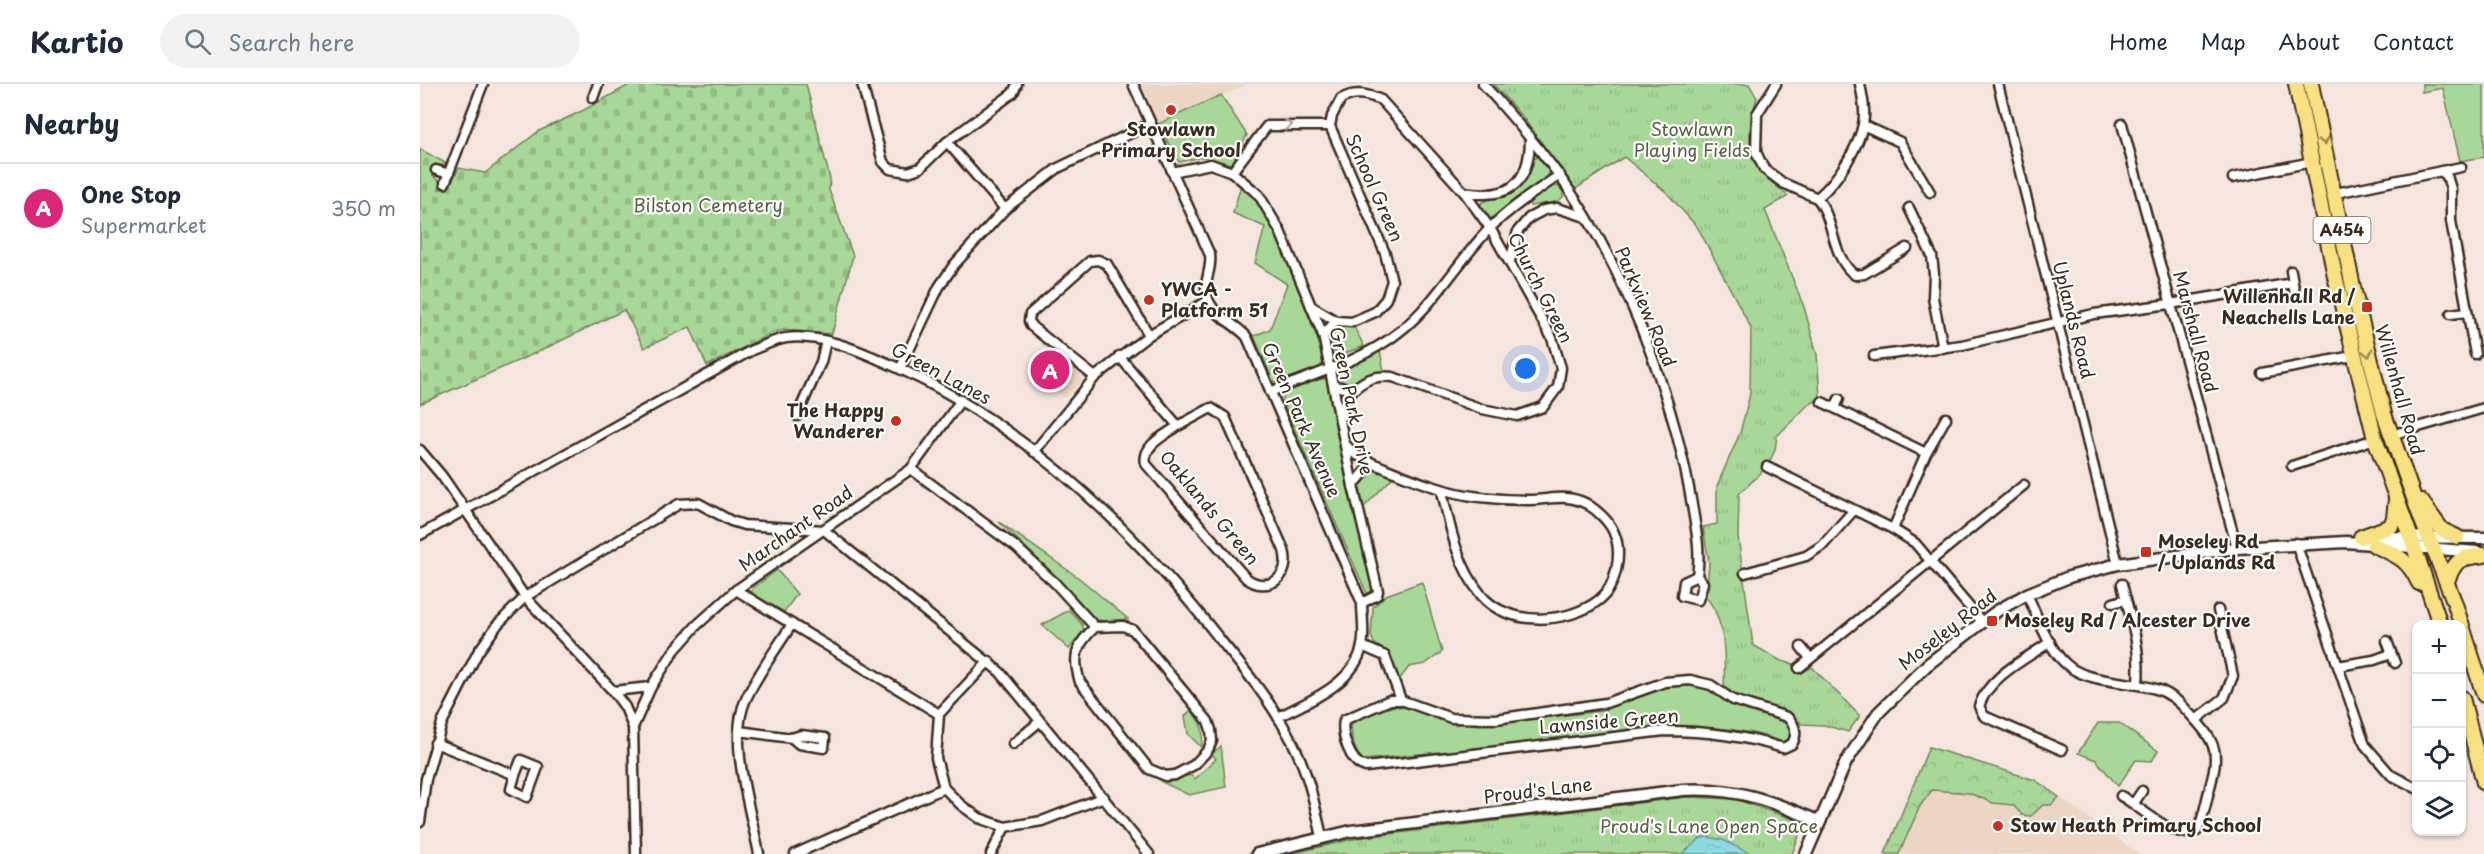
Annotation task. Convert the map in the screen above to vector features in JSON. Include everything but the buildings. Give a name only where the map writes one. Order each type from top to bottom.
[{"type":"highway","name":"Willenhall Road","points":[[2294,84],[2299,98],[2353,356],[2375,439],[2439,620]]},
{"type":"highway","name":"Willenhall Road","points":[[2312,84],[2358,313],[2392,440],[2447,581],[2484,695]]},
{"type":"highway","points":[[2392,440],[2431,517],[2442,530],[2457,537]]},
{"type":"highway","points":[[2361,537],[2391,526],[2396,497]]},
{"type":"highway","points":[[2374,545],[2403,558],[2411,567],[2433,620]]},
{"type":"highway","points":[[2447,581],[2453,567],[2460,560],[2484,554]]},
{"type":"highway","points":[[2466,713],[2484,783]]},
{"type":"street","points":[[445,183],[483,84]]},
{"type":"street","points":[[593,98],[598,84]]},
{"type":"street","points":[[862,84],[877,145],[885,166],[890,169],[913,171],[920,168],[947,142],[1013,93],[1017,84]]},
{"type":"street","points":[[1034,452],[1095,377],[1119,356],[1149,335],[1208,301],[1206,288],[1210,255],[1133,84]]},
{"type":"street","name":"Parkview Road","points":[[1483,84],[1560,175],[1587,218],[1623,288],[1653,361],[1679,443],[1701,555],[1697,576]]},
{"type":"street","points":[[1776,84],[1757,114],[1756,152],[1764,169],[1783,183],[1816,198],[1822,204],[1836,245],[1855,275],[1864,274],[1907,248]]},
{"type":"street","points":[[1816,198],[1826,191],[1847,164],[1863,125],[1865,115],[1860,84]]},
{"type":"street","name":"Uplands Road","points":[[1998,84],[2118,564]]},
{"type":"street","name":"School Green","points":[[1336,321],[1352,322],[1375,312],[1386,299],[1392,281],[1384,253],[1330,126],[1332,116],[1341,99],[1355,94],[1381,100],[1464,192],[1490,228]]},
{"type":"street","points":[[900,369],[939,288],[954,265],[1005,209],[1058,168],[1150,124]]},
{"type":"street","points":[[1232,172],[1267,126],[1273,124],[1330,126]]},
{"type":"street","name":"Marshall Road","points":[[2122,124],[2237,548]]},
{"type":"street","points":[[1863,125],[1900,142],[1930,192]]},
{"type":"street","points":[[1464,192],[1496,195],[1513,188],[1528,159],[1530,137]]},
{"type":"street","points":[[947,142],[1005,209]]},
{"type":"street","points":[[2233,178],[2312,162]]},
{"type":"street","name":"Green Park Drive","points":[[1172,172],[1211,164],[1232,172],[1259,195],[1280,231],[1323,335],[1331,367],[1353,486],[1378,591],[1377,595],[1362,603]]},
{"type":"street","points":[[2319,196],[2461,167]]},
{"type":"street","points":[[436,170],[449,174]]},
{"type":"street","points":[[2441,171],[2449,179],[2451,221],[2475,354]]},
{"type":"street","points":[[1270,392],[1389,340],[1419,315],[1490,228],[1526,198],[1560,175]]},
{"type":"street","points":[[1510,261],[1518,231],[1529,218],[1544,210],[1557,208],[1587,218]]},
{"type":"street","points":[[1909,208],[1932,256],[1933,298],[1943,348]]},
{"type":"street","name":"Church Green","points":[[1353,390],[1366,380],[1380,375],[1482,409],[1517,416],[1543,407],[1558,387],[1561,368],[1552,338],[1490,228]]},
{"type":"street","points":[[1095,377],[1031,326],[1029,321],[1030,314],[1090,261],[1098,260],[1107,264],[1149,335]]},
{"type":"street","points":[[2291,271],[2295,295]]},
{"type":"street","points":[[1874,356],[1962,345],[2056,321],[2293,283]]},
{"type":"street","name":"Green Park Avenue","points":[[1208,301],[1218,314],[1242,331],[1247,338],[1362,603],[1362,646],[1353,666],[1332,689],[1278,717]]},
{"type":"street","points":[[1311,306],[1336,321],[1323,335]]},
{"type":"street","points":[[2451,314],[2468,312]]},
{"type":"street","name":"Green Lanes","points":[[420,535],[752,350],[785,338],[826,341],[861,352],[961,399],[1034,452],[1126,533],[1192,603],[1250,676],[1278,717],[1303,762],[1322,837]]},
{"type":"street","points":[[797,416],[821,362],[826,341]]},
{"type":"street","name":"Oaklands Green","points":[[1119,356],[1178,426]]},
{"type":"street","points":[[2262,373],[2353,356]]},
{"type":"street","points":[[1335,386],[1353,390],[1346,400],[1341,420]]},
{"type":"street","name":"Marchant Road","points":[[633,727],[651,687],[674,651],[697,626],[736,590],[911,469],[961,399]]},
{"type":"street","points":[[1835,408],[1839,399]]},
{"type":"street","points":[[1822,402],[1926,453]]},
{"type":"street","name":"Oaklands Green","points":[[1211,408],[1225,417],[1284,550],[1287,560],[1282,576],[1261,585],[1254,584],[1246,578],[1146,464],[1144,456],[1148,448],[1178,426],[1211,408]]},
{"type":"street","points":[[2392,440],[2484,408]]},
{"type":"street","points":[[1893,529],[1926,453],[1946,418]]},
{"type":"street","points":[[2292,466],[2375,439]]},
{"type":"street","points":[[1344,443],[1353,453],[1372,463],[1442,490],[1479,497],[1532,500],[1564,496],[1586,503],[1598,511],[1615,533],[1617,561],[1615,575],[1610,586],[1600,599],[1574,614],[1535,618],[1502,611],[1481,595],[1459,556],[1442,490]]},
{"type":"street","points":[[420,450],[442,476],[525,597],[613,691],[625,707],[633,727],[636,854]]},
{"type":"street","points":[[1353,486],[1372,463]]},
{"type":"street","points":[[1767,467],[1893,529],[1915,543],[1982,622]]},
{"type":"street","points":[[911,469],[1016,547],[1055,583],[1095,627],[1123,626],[1133,630],[1208,721],[1212,741],[1208,750],[1194,765],[1175,775],[1166,776],[1149,769],[1080,682],[1075,667],[1077,651],[1085,637],[1095,627]]},
{"type":"street","points":[[1799,668],[2024,484]]},
{"type":"street","points":[[420,822],[426,779],[435,743],[456,692],[478,652],[498,624],[525,597],[679,504],[698,503],[730,521],[744,525],[824,530],[989,661],[1149,854]]},
{"type":"street","points":[[1745,573],[1806,556],[1823,544],[1853,510]]},
{"type":"street","name":"Moseley Road","points":[[2346,542],[2361,537],[2413,543]]},
{"type":"street","points":[[2431,543],[2457,537],[2484,538]]},
{"type":"street","name":"Moseley Road","points":[[1806,854],[1846,762],[1878,713],[1927,665],[2008,603],[2069,577],[2118,564],[2237,548],[2296,543],[2346,542],[2374,545],[2431,543]]},
{"type":"street","points":[[2296,543],[2365,746],[2391,775],[2412,786]]},
{"type":"street","points":[[2431,543],[2484,554]]},
{"type":"street","points":[[2122,584],[2140,660],[2138,684]]},
{"type":"street","points":[[736,590],[939,714]]},
{"type":"street","points":[[2027,594],[2050,642],[2066,664],[2081,673],[2138,684],[2168,694],[2180,702],[2210,737],[2216,757],[2197,831],[2190,834],[2174,831],[2121,796]]},
{"type":"street","points":[[2113,603],[2126,599]]},
{"type":"street","points":[[2196,720],[2224,698],[2233,676],[2218,610]]},
{"type":"street","points":[[759,854],[738,750],[739,731],[746,700],[792,624]]},
{"type":"street","points":[[2386,640],[2395,663]]},
{"type":"street","points":[[2050,642],[1986,690],[1979,706],[1984,716],[2062,750]]},
{"type":"street","points":[[1362,646],[1385,656],[1401,700]]},
{"type":"street","points":[[1801,647],[1810,658]]},
{"type":"street","points":[[2338,666],[2374,660],[2391,654]]},
{"type":"street","points":[[989,661],[939,714],[936,758],[944,788],[979,818],[1005,826],[1042,820],[1104,797]]},
{"type":"street","name":"Lawnside Green","points":[[1690,680],[1711,685],[1733,700],[1787,717],[1793,723],[1796,735],[1792,744],[1783,748],[1768,743],[1704,732],[1664,731],[1360,766],[1352,758],[1343,727],[1344,720],[1390,700],[1401,700],[1451,718],[1496,719],[1606,703],[1665,682],[1690,680]]},
{"type":"street","points":[[613,691],[651,687]]},
{"type":"street","points":[[1013,744],[1039,722]]},
{"type":"street","points":[[739,731],[792,738]]},
{"type":"street","points":[[435,743],[515,775]]},
{"type":"street","points":[[795,854],[944,788]]},
{"type":"street","name":"Proud's Lane","points":[[1257,854],[1322,837],[1432,820],[1702,789],[1754,795],[1820,822]]},
{"type":"street","points":[[2134,803],[2142,791]]},
{"type":"street","points":[[991,854],[1005,826]]},
{"type":"shaded area","name":"Stowlawn Primary School","points":[[1141,84],[1248,84],[1158,124]]},
{"type":"shaded area","points":[[1052,350],[1081,375],[1082,380],[1065,398],[1032,374]]},
{"type":"shaded area","name":"Stow Heath Primary School","points":[[1929,747],[2035,780],[2139,854],[1885,854]]},
{"type":"green space","name":"Bilston Cemetery","points":[[631,84],[806,84],[830,179],[829,190],[853,256],[832,334],[785,330],[773,332],[707,366],[690,327],[644,348],[624,310],[540,351],[420,404],[420,149],[447,164],[436,167],[433,176],[441,183],[439,189],[448,189],[459,168],[485,173],[539,131]]},
{"type":"green space","name":"Stowlawn Playing Fields","points":[[1493,84],[1749,84],[1757,98],[1750,127],[1753,157],[1763,174],[1788,196],[1765,210],[1804,307],[1817,354],[1820,398],[1807,406],[1777,436],[1775,450],[1767,467],[1739,494],[1738,537],[1753,645],[1781,661],[1794,664],[1802,673],[1812,667],[1860,716],[1848,732],[1824,725],[1802,724],[1792,716],[1724,691],[1724,654],[1721,630],[1713,607],[1706,597],[1709,563],[1703,527],[1717,524],[1717,486],[1740,433],[1750,394],[1751,328],[1698,228],[1666,192],[1624,157],[1574,190],[1524,119]]},
{"type":"green space","points":[[2422,84],[2484,84],[2484,157],[2460,161],[2443,88],[2422,92]]},
{"type":"green space","points":[[1221,95],[1247,135],[1232,164],[1202,157],[1179,162],[1158,124]]},
{"type":"green space","points":[[1539,156],[1550,171],[1547,177],[1490,220],[1480,206],[1482,202],[1514,188],[1526,176],[1533,159]]},
{"type":"green space","points":[[1241,185],[1255,197],[1279,236],[1324,357],[1324,362],[1319,367],[1278,383],[1273,381],[1254,336],[1270,329],[1287,284],[1255,263],[1265,227],[1233,213]]},
{"type":"green space","points":[[1558,186],[1563,192],[1563,197],[1557,202],[1530,206],[1528,202],[1550,187]]},
{"type":"green space","points":[[1344,326],[1354,327],[1364,346],[1343,354],[1335,352],[1330,336],[1336,329]]},
{"type":"green space","points":[[1380,351],[1384,371],[1345,384],[1342,382],[1341,370]]},
{"type":"green space","points":[[1320,379],[1328,379],[1332,394],[1354,515],[1375,590],[1368,596],[1282,401],[1285,393]]},
{"type":"green space","points":[[1377,470],[1394,476],[1362,509],[1360,482],[1368,473]]},
{"type":"green space","points":[[999,522],[1079,578],[1128,619],[1104,621],[1094,619],[1085,612],[1054,575]]},
{"type":"green space","points":[[777,570],[797,594],[784,612],[752,594],[752,589]]},
{"type":"green space","points":[[1422,582],[1442,652],[1425,664],[1409,667],[1399,680],[1390,657],[1374,643],[1371,636],[1373,607],[1386,595]]},
{"type":"green space","points":[[1069,610],[1082,624],[1084,631],[1069,649],[1042,625]]},
{"type":"green space","points":[[1669,687],[1711,688],[1728,701],[1781,720],[1792,730],[1791,738],[1780,744],[1769,737],[1741,731],[1685,727],[1657,728],[1363,760],[1355,748],[1352,733],[1351,723],[1358,717],[1394,706],[1414,709],[1458,722],[1480,725],[1601,711]]},
{"type":"green space","points":[[1191,710],[1202,728],[1201,747],[1188,734],[1185,716]]},
{"type":"green space","points":[[2098,723],[2119,723],[2158,751],[2152,761],[2136,760],[2118,786],[2096,760],[2078,753]]},
{"type":"green space","points":[[1221,746],[1226,787],[1189,795],[1162,782],[1191,775],[1195,779],[1216,759],[1212,754]]},
{"type":"green space","points":[[1929,747],[2035,780],[2059,797],[2051,805],[2043,805],[2031,816],[2022,815],[2013,805],[1993,803],[1969,793],[1932,790],[1920,806],[1899,854],[1885,854]]},
{"type":"green space","name":"Proud's Lane Open Space","points":[[1687,797],[1735,799],[1804,823],[1792,854],[1290,854],[1358,838]]},
{"type":"water","points":[[1701,838],[1723,840],[1751,854],[1682,854]]},
{"type":"place","name":"Stowlawn Primary School","points":[[1171,110]]},
{"type":"place","name":"YWCA - Platform 51","points":[[1149,300]]},
{"type":"place","name":"Willenhall Rd / Neachells Lane","points":[[2367,307]]},
{"type":"place","name":"One Stop","points":[[1050,370]]},
{"type":"place","name":"The Happy Wanderer","points":[[896,421]]},
{"type":"place","name":"Moseley Rd / Uplands Rd","points":[[2146,552]]},
{"type":"place","name":"Moseley Rd / Alcester Drive","points":[[1992,621]]},
{"type":"place","name":"Stow Heath Primary School","points":[[1998,826]]}]
